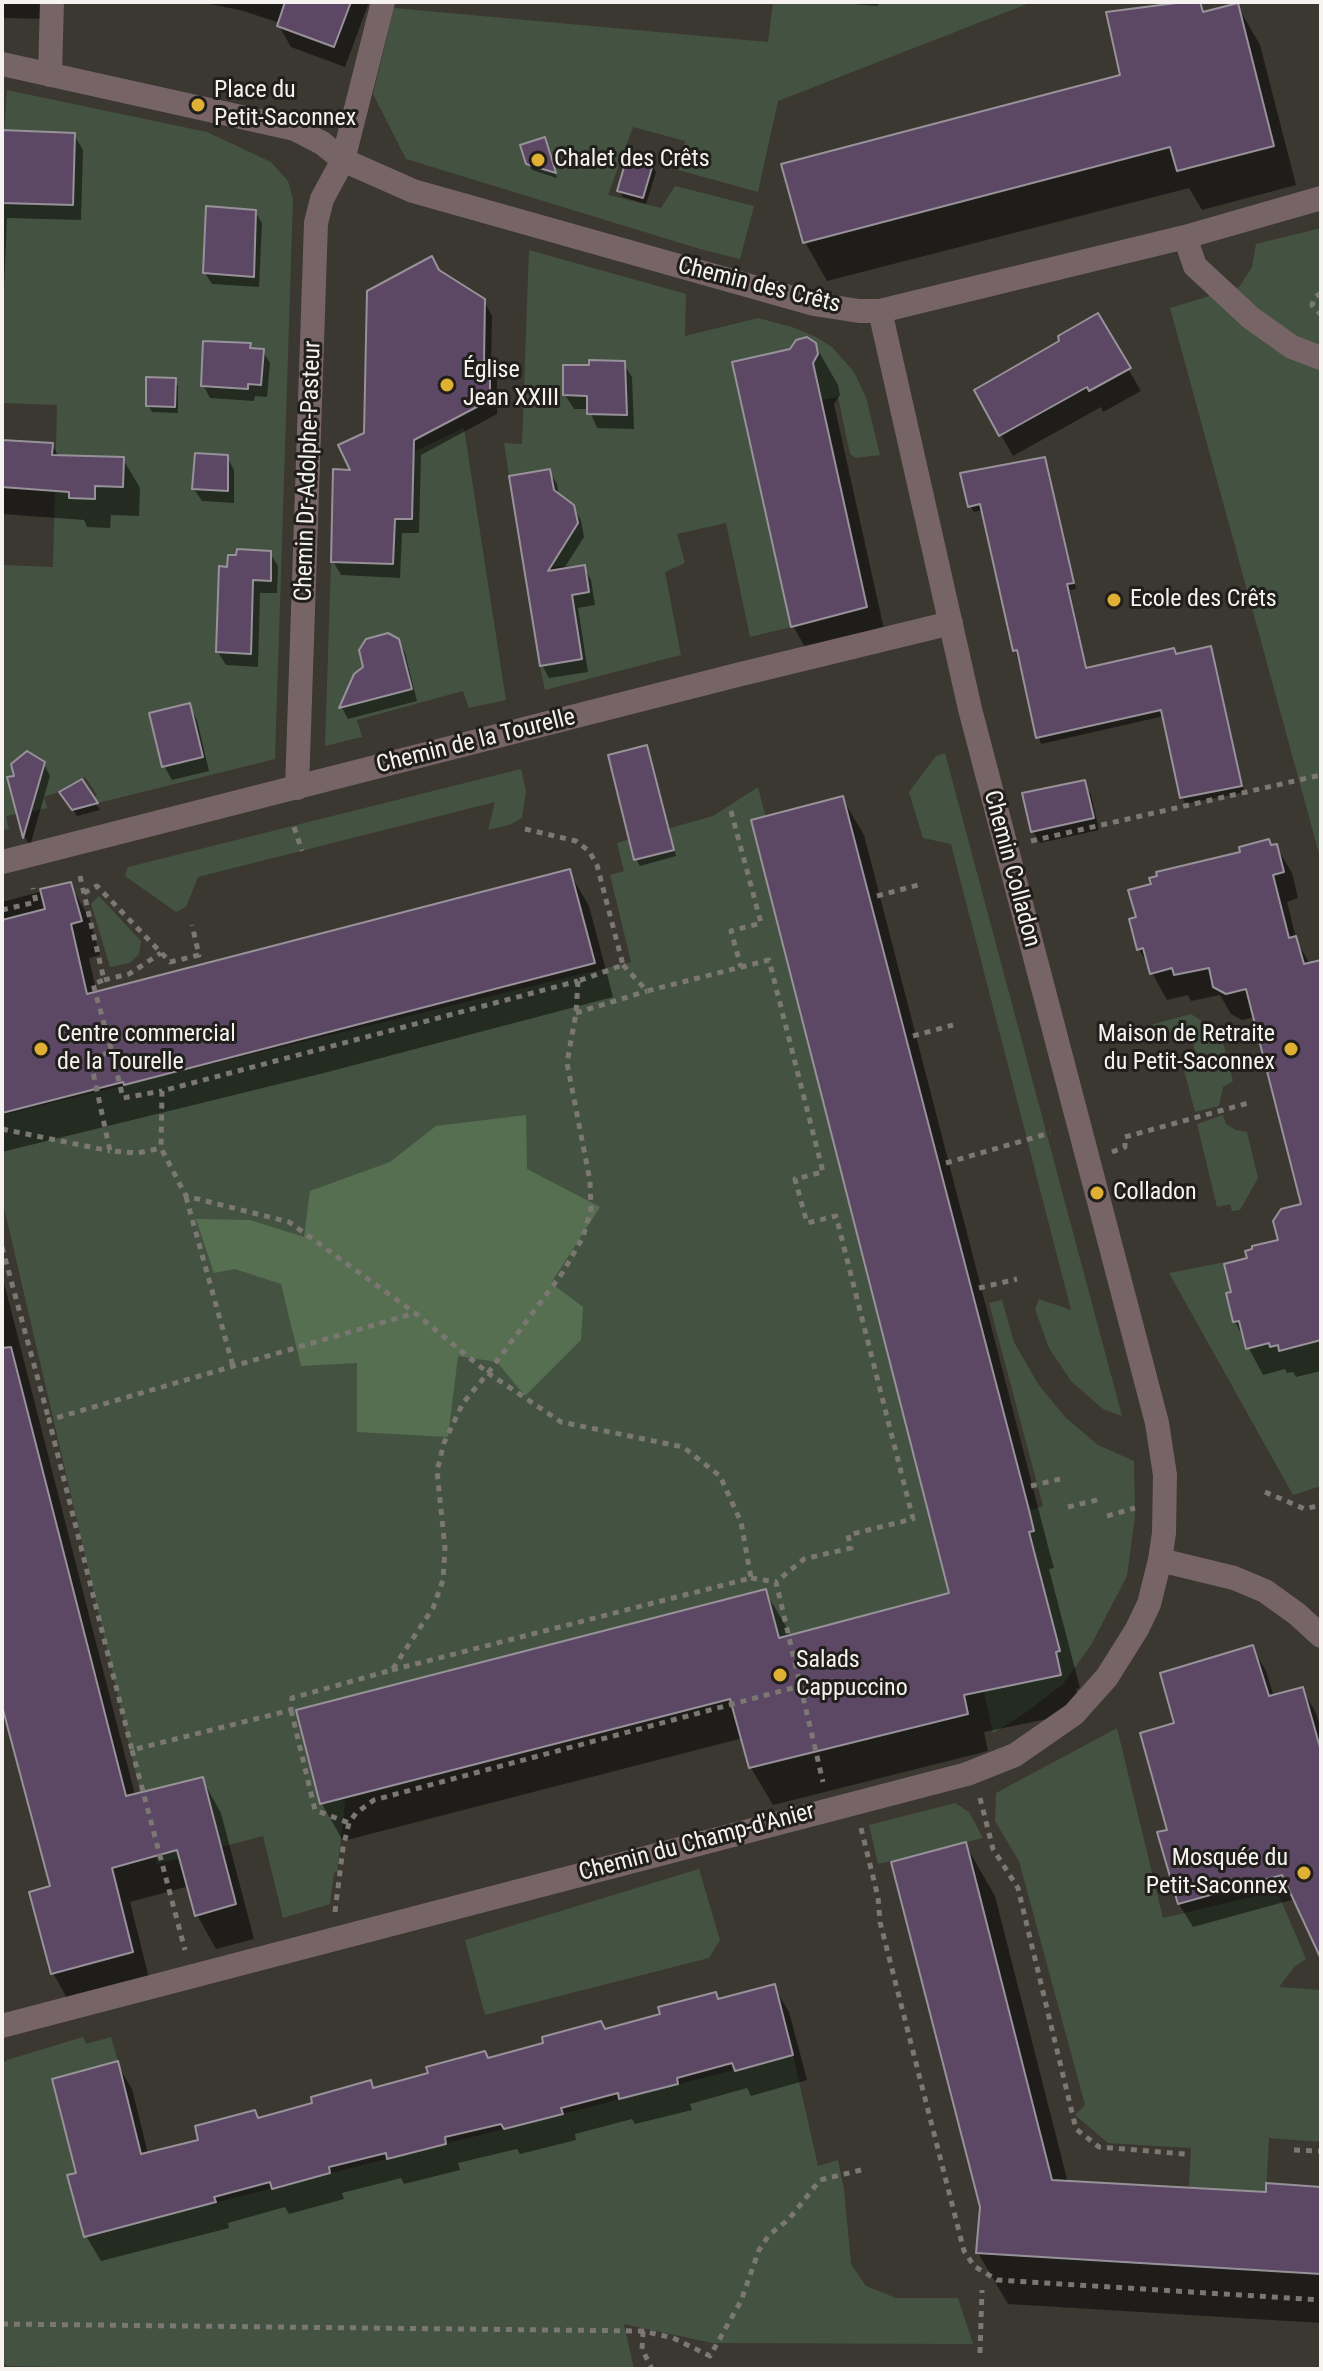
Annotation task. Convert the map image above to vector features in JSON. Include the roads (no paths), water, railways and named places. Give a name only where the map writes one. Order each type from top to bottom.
[{"type":"street","points":[[50,75],[52,2]]},
{"type":"street","name":"Chemin Dr-Adolphe-Pasteur","points":[[297,788],[316,223],[322,199],[343,160],[383,2]]},
{"type":"street","points":[[2,64],[295,129],[322,143],[343,160]]},
{"type":"street","name":"Chemin des Crêts","points":[[343,160],[413,191],[488,213],[814,304],[859,311],[880,311],[1185,237],[1321,198]]},
{"type":"street","points":[[1185,237],[1195,266],[1251,318],[1292,347],[1321,358]]},
{"type":"street","name":"Chemin Colladon","points":[[880,311],[985,768],[1157,1423]]},
{"type":"street","name":"Chemin de la Tourelle","points":[[2,862],[951,623]]},
{"type":"street","name":"Chemin du Champ-d'Anier","points":[[2,2026],[967,1774],[1043,1738],[1074,1714],[1107,1677],[1149,1604],[1160,1560],[1165,1497],[1157,1423]]},
{"type":"street","points":[[1160,1560],[1234,1578],[1265,1591],[1321,1636]]},
{"type":"place","name":"Place du Petit-Saconnex","points":[[198,105]]},
{"type":"place","name":"Chalet des Crêts","points":[[538,160]]},
{"type":"place","name":"Église Jean XXIII","points":[[447,385]]},
{"type":"place","name":"Ecole des Crêts","points":[[1114,600]]},
{"type":"place","name":"Centre commercial de la Tourelle","points":[[41,1049]]},
{"type":"place","name":"Maison de Retraite du Petit-Saconnex","points":[[1291,1049]]},
{"type":"place","name":"Colladon","points":[[1097,1193]]},
{"type":"place","name":"Salads Cappuccino","points":[[780,1675]]},
{"type":"place","name":"Mosquée du Petit-Saconnex","points":[[1304,1873]]}]
